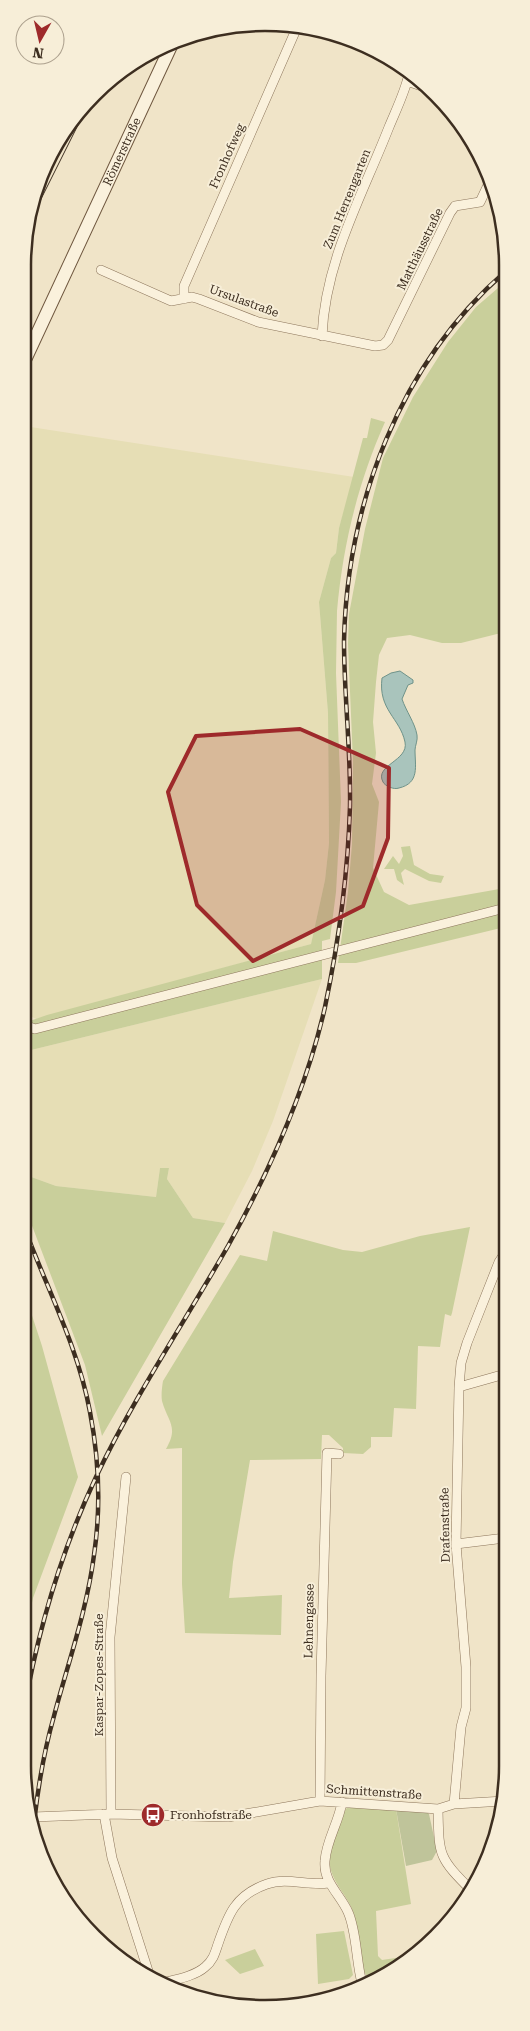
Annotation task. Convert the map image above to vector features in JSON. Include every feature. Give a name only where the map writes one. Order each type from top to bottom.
[{"type":"main road","name":"Römerstraße","points":[[31,347],[168,52]]},
{"type":"street","name":"Fronhofweg","points":[[184,298],[184,286],[191,269],[295,33]]},
{"type":"street","name":"Zum Herrengarten","points":[[322,336],[324,308],[342,238],[407,80]]},
{"type":"street","name":"Matthäusstraße","points":[[383,345],[388,340],[450,213],[455,206],[480,202],[486,190]]},
{"type":"street","name":"Ursulastraße","points":[[101,270],[171,301],[184,298],[199,298],[258,322],[375,346],[383,345]]},
{"type":"street","points":[[31,1028],[34,1029],[499,910]]},
{"type":"street","name":"Drafenstraße","points":[[454,1804],[466,1700],[466,1667],[456,1544],[459,1387],[461,1363],[474,1321],[499,1262]]},
{"type":"street","points":[[459,1387],[499,1376]]},
{"type":"street","name":"Lehnengasse","points":[[320,1801],[320,1676],[327,1453],[338,1454]]},
{"type":"street","name":"Kaspar-Zopes-Straße","points":[[108,1814],[110,1637],[126,1477]]},
{"type":"street","points":[[456,1544],[499,1539]]},
{"type":"street","name":"Schmittenstraße","points":[[37,1817],[108,1814],[228,1817],[320,1801],[438,1809],[454,1804],[496,1801]]},
{"type":"street","points":[[342,1802],[325,1860],[328,1883],[343,1900],[350,1914],[361,1979]]},
{"type":"street","points":[[438,1809],[439,1842],[445,1862],[466,1884]]},
{"type":"street","points":[[108,1814],[112,1858],[147,1967]]},
{"type":"street","points":[[171,1980],[197,1972],[207,1966],[215,1953],[230,1911],[235,1904],[254,1891],[275,1882],[328,1883]]},
{"type":"highlighted area","points":[[300,729],[389,768],[388,838],[363,906],[253,961],[197,905],[168,792],[196,736]]},
{"type":"shaded area","points":[[31,427],[354,477],[339,528],[336,553],[331,558],[319,602],[328,713],[329,843],[325,880],[311,944],[36,1019],[31,1016]]},
{"type":"shaded area","points":[[322,979],[273,1121],[252,1171],[225,1223],[193,1218],[167,1179],[169,1168],[160,1168],[156,1197],[56,1186],[31,1177],[31,1050]]},
{"type":"green space","points":[[499,287],[499,634],[461,643],[442,643],[410,635],[387,638],[379,655],[373,722],[376,753],[372,784],[379,802],[373,868],[384,892],[409,905],[499,889],[499,928],[356,963],[338,963],[348,892],[352,844],[353,762],[348,644],[349,614],[365,529],[383,458],[413,397],[448,342],[476,307]]},
{"type":"green space","points":[[371,418],[385,422],[367,468],[353,514],[343,562],[337,611],[336,673],[341,802],[336,892],[330,939],[322,941],[322,979],[31,1050],[31,1021],[311,944],[325,880],[329,843],[328,713],[319,602],[331,558],[336,553],[339,528],[363,438],[367,438]]},
{"type":"green space","points":[[410,846],[414,865],[430,874],[444,876],[441,883],[429,881],[405,869],[401,873],[404,885],[397,880],[394,869],[384,869],[393,856],[399,864],[403,856],[401,847]]},
{"type":"green space","points":[[160,1168],[169,1168],[167,1179],[193,1218],[225,1223],[102,1436],[85,1365],[31,1223],[31,1177],[56,1186],[156,1197]]},
{"type":"green space","points":[[470,1227],[452,1313],[451,1316],[445,1314],[440,1347],[418,1346],[416,1409],[394,1408],[392,1437],[371,1437],[371,1447],[363,1454],[343,1453],[343,1448],[329,1435],[322,1435],[321,1459],[250,1460],[229,1598],[282,1595],[281,1635],[185,1633],[182,1584],[182,1448],[166,1449],[172,1435],[172,1430],[162,1401],[163,1381],[240,1255],[267,1261],[273,1231],[343,1250],[362,1252],[420,1236]]},
{"type":"green space","points":[[31,1312],[78,1477],[31,1607]]},
{"type":"green space","points":[[348,1806],[396,1809],[411,1904],[376,1911],[378,1956],[382,1960],[398,1958],[368,1976],[360,1959],[355,1918],[352,1909],[332,1874],[330,1866],[329,1851],[339,1823]]},
{"type":"green space","points":[[396,1809],[426,1811],[429,1814],[437,1851],[432,1860],[406,1866]]},
{"type":"green space","points":[[344,1931],[353,1975],[349,1979],[318,1984],[316,1934]]},
{"type":"green space","points":[[255,1949],[264,1966],[240,1974],[225,1960]]},
{"type":"water","points":[[400,671],[413,680],[413,683],[408,685],[402,699],[416,730],[417,737],[415,773],[413,778],[406,786],[395,788],[383,782],[383,771],[402,754],[405,742],[399,726],[383,698],[382,678]]},
{"type":"tram line","points":[[41,199],[77,127]]},
{"type":"railway","points":[[31,1675],[51,1594],[71,1535],[96,1477],[126,1418],[243,1218],[272,1160],[308,1069],[330,982],[339,932],[347,857],[350,785],[344,641],[347,590],[356,538],[369,488],[386,439],[409,393],[436,349],[468,308],[499,278]]},
{"type":"railway","points":[[31,1244],[70,1340],[85,1388],[93,1430],[98,1484],[98,1519],[91,1576],[82,1616],[47,1742],[36,1810]]},
{"type":"place","name":"Fronhofstraße","points":[[153,1815]]}]
